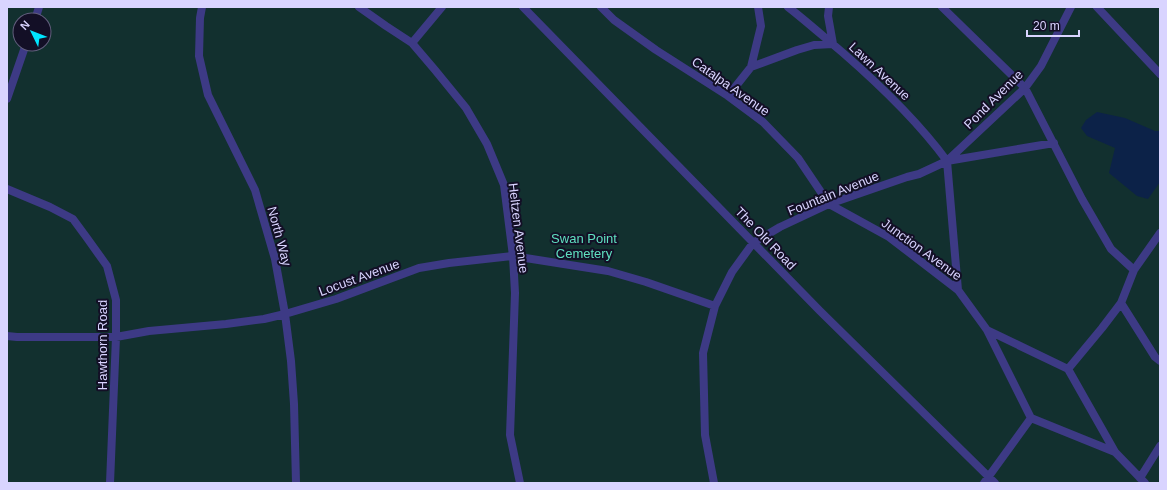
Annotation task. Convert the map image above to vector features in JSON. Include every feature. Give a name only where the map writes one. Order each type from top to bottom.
[{"type":"lane","name":"North Way","points":[[202,7],[200,18],[199,56],[208,95],[254,190],[275,259],[285,314],[294,404],[296,483]]},
{"type":"lane","name":"Heltzen Avenue","points":[[359,7],[412,43],[466,108],[487,144],[504,185],[513,256],[515,293],[510,435],[520,483]]},
{"type":"lane","points":[[412,43],[442,7]]},
{"type":"lane","name":"The Old Road","points":[[523,7],[986,480],[995,483]]},
{"type":"lane","name":"Catalpa Avenue","points":[[601,7],[614,20],[656,50],[728,96],[763,122],[798,158],[828,204]]},
{"type":"lane","points":[[728,96],[751,67],[761,26],[758,7]]},
{"type":"lane","name":"Lawn Avenue","points":[[788,7],[866,73],[909,115],[936,145],[947,161]]},
{"type":"lane","points":[[751,67],[814,45],[832,44],[828,16],[829,7]]},
{"type":"lane","points":[[942,7],[1026,88],[1082,199],[1111,249],[1134,270]]},
{"type":"lane","name":"Pond Avenue","points":[[947,161],[1026,88],[1041,66],[1071,7]]},
{"type":"lane","points":[[1097,7],[1160,74]]},
{"type":"lane","points":[[7,99],[23,52]]},
{"type":"lane","name":"Fountain Avenue","points":[[714,483],[705,435],[703,353],[715,306],[732,272],[753,243],[780,227],[828,204],[919,174],[947,161],[1054,144]]},
{"type":"lane","points":[[947,161],[958,290]]},
{"type":"lane","name":"Hawthorn Road","points":[[7,189],[50,206],[73,219],[108,266],[116,300],[116,337],[110,483]]},
{"type":"lane","name":"Junction Avenue","points":[[828,204],[890,237],[958,290],[987,330],[1031,418]]},
{"type":"lane","points":[[1160,232],[1134,270],[1121,303],[1068,369],[1115,452],[1142,481],[1160,446]]},
{"type":"lane","name":"Locust Avenue","points":[[7,336],[116,337],[149,331],[264,319],[336,299],[419,268],[513,256],[608,272],[646,282],[715,306]]},
{"type":"lane","points":[[1121,303],[1160,361]]},
{"type":"lane","name":"Junction Avenue","points":[[987,330],[1068,369]]},
{"type":"lane","points":[[986,480],[1031,418],[1115,452]]},
{"type":"green space","name":"Swan Point Cemetery","points":[[7,7],[1160,7],[1160,483],[7,483]]},
{"type":"water","points":[[1097,112],[1125,118],[1155,131],[1160,131],[1160,182],[1148,199],[1137,196],[1109,173],[1115,148],[1087,136],[1081,128],[1086,120]]}]
